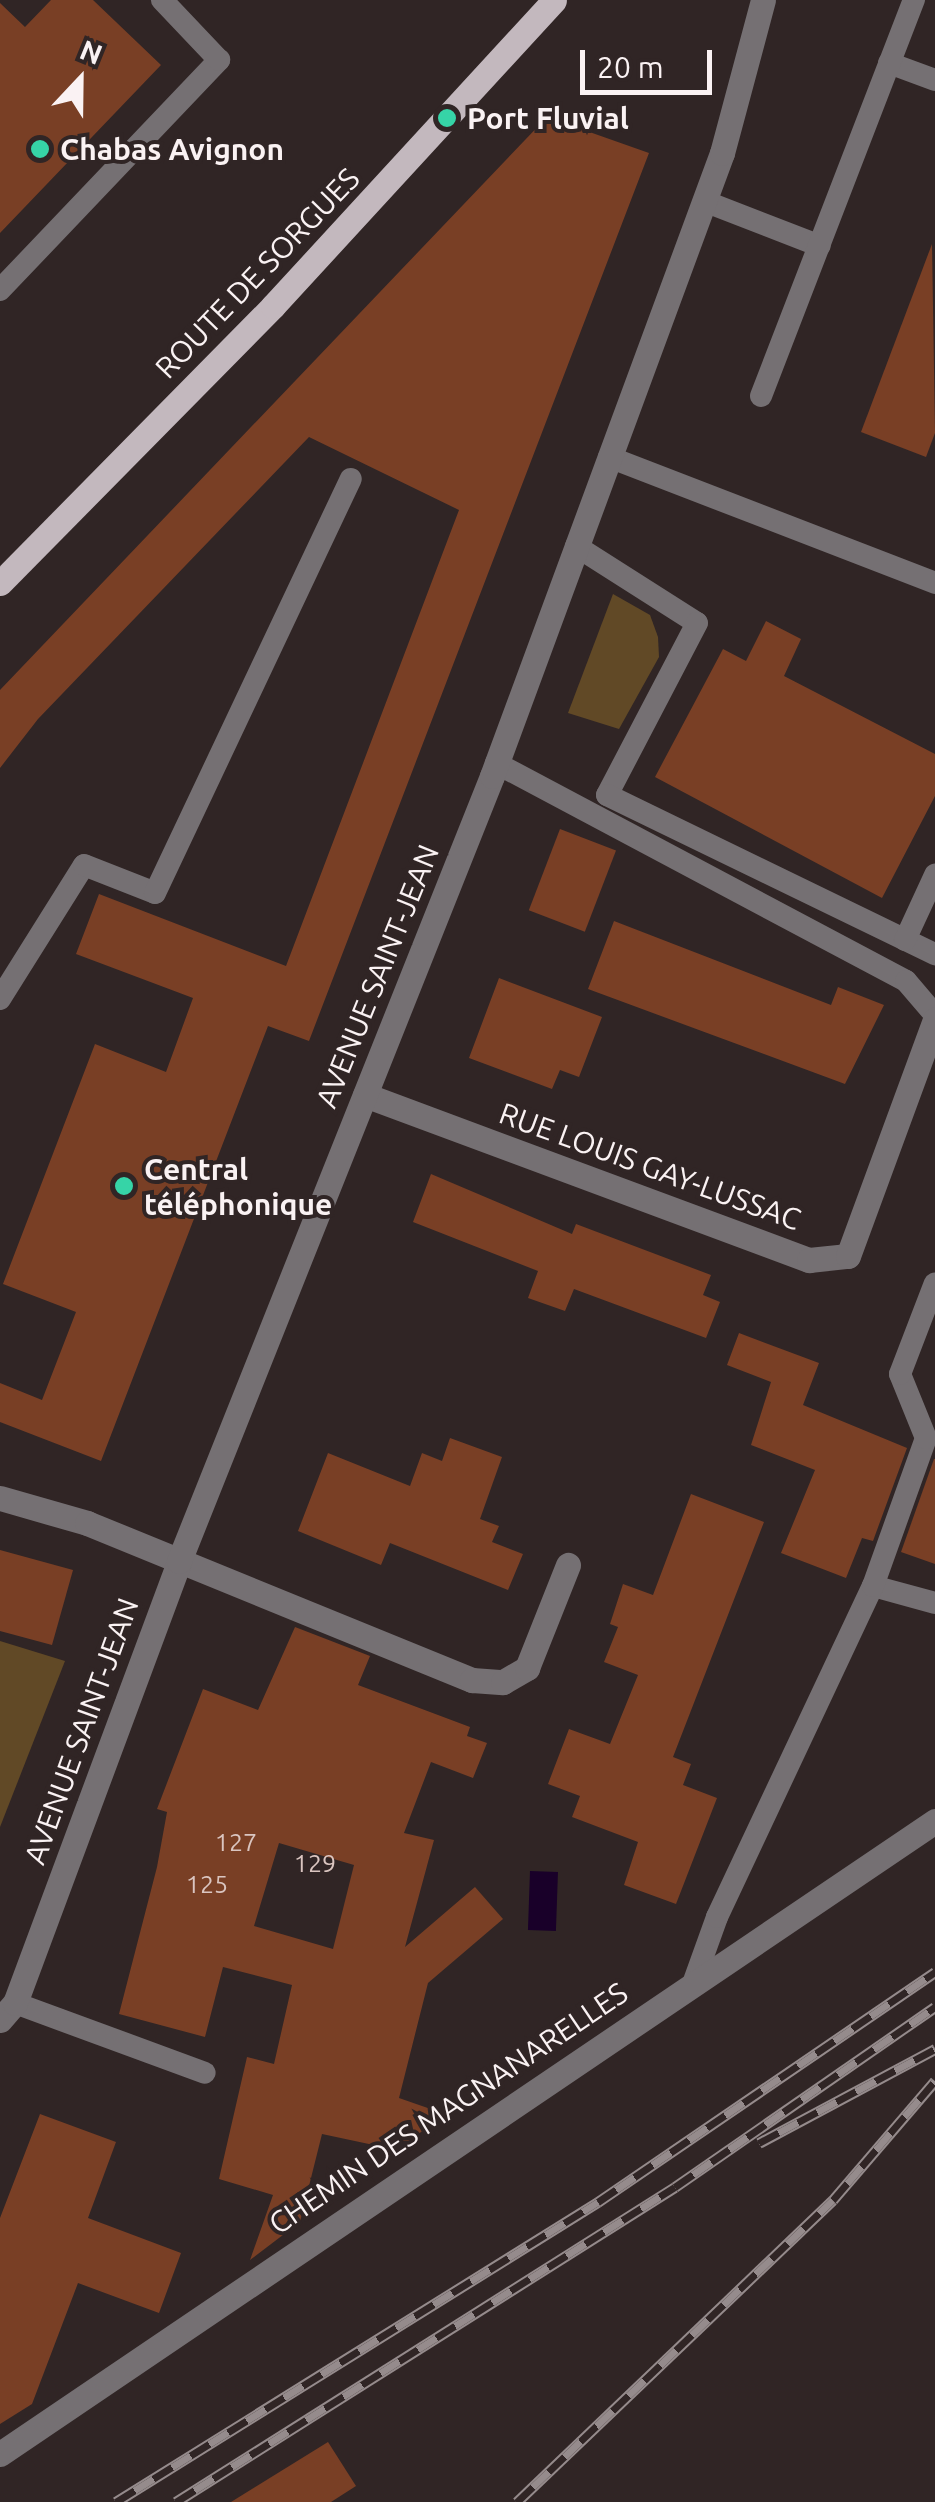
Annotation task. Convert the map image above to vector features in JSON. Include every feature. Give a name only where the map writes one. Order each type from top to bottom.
[{"type":"main road","name":"ROUTE DE SORGUES","points":[[0,584],[274,306],[554,0]]},
{"type":"street","name":"AVENUE SAINT-JEAN","points":[[4,2012],[496,763],[704,201],[763,0]]},
{"type":"street","name":"RUE LOUIS GAY-LUSSAC","points":[[364,1095],[810,1260],[848,1256],[935,1017]]},
{"type":"street","points":[[0,1498],[87,1522],[472,1680],[503,1682],[527,1668],[568,1565]]},
{"type":"street","name":"CHEMIN DES MAGNANARELLES","points":[[0,2454],[694,1980],[935,1821]]},
{"type":"lane","points":[[0,290],[219,60],[162,0]]},
{"type":"lane","points":[[760,396],[914,0]]},
{"type":"lane","points":[[890,63],[935,80]]},
{"type":"lane","points":[[704,201],[820,246]]},
{"type":"lane","points":[[609,456],[935,583]]},
{"type":"lane","points":[[0,998],[84,866],[155,892],[351,478]]},
{"type":"lane","points":[[576,546],[697,623],[606,794],[935,954]]},
{"type":"lane","points":[[496,763],[906,981],[935,1017]]},
{"type":"lane","points":[[904,940],[935,876]]},
{"type":"lane","points":[[694,1980],[717,1917],[873,1586],[926,1438],[900,1374],[935,1283]]},
{"type":"lane","points":[[873,1586],[935,1603]]},
{"type":"lane","points":[[4,2012],[206,2073]]},
{"type":"shaded area","points":[[613,594],[650,615],[658,637],[659,657],[619,729],[568,713]]},
{"type":"shaded area","points":[[0,1641],[65,1661],[0,1827]]},
{"type":"shaded area","points":[[530,1871],[558,1872],[556,1931],[528,1930]]},
{"type":"building","name":"Chabas Avignon","points":[[51,0],[93,0],[161,65],[0,233],[0,3],[25,27]]},
{"type":"building","points":[[547,117],[649,153],[309,1041],[268,1026],[101,1461],[0,1422],[0,1383],[42,1400],[76,1312],[3,1284],[95,1044],[166,1072],[193,998],[76,954],[99,894],[286,966],[459,510],[309,437],[38,719],[0,768],[0,690]]},
{"type":"building","points":[[932,244],[935,433],[926,457],[861,432]]},
{"type":"building","points":[[766,621],[801,639],[784,676],[935,754],[935,796],[882,898],[655,777],[723,649],[746,661]]},
{"type":"building","points":[[560,829],[616,851],[585,932],[529,910]]},
{"type":"building","points":[[614,921],[831,1005],[838,987],[884,1005],[845,1084],[588,989]]},
{"type":"building","points":[[499,978],[602,1017],[579,1077],[560,1070],[552,1089],[469,1058]]},
{"type":"building","points":[[431,1174],[572,1234],[576,1224],[711,1275],[703,1295],[720,1302],[706,1338],[574,1289],[565,1311],[528,1298],[538,1271],[413,1222]]},
{"type":"building","points":[[739,1333],[819,1363],[803,1405],[907,1448],[873,1541],[862,1538],[846,1578],[781,1553],[815,1470],[751,1445],[771,1382],[727,1365]]},
{"type":"building","points":[[450,1438],[502,1457],[480,1519],[499,1526],[492,1542],[523,1554],[508,1590],[390,1543],[381,1565],[298,1531],[328,1453],[410,1486],[422,1453],[442,1461]]},
{"type":"building","points":[[935,1459],[935,1564],[901,1552]]},
{"type":"building","points":[[691,1494],[764,1522],[673,1757],[691,1764],[683,1785],[717,1798],[676,1904],[624,1885],[638,1842],[572,1817],[580,1796],[548,1784],[569,1729],[610,1744],[638,1675],[604,1662],[618,1627],[610,1624],[623,1584],[653,1595]]},
{"type":"building","points":[[0,1550],[73,1570],[52,1645],[0,1631]]},
{"type":"building","points":[[295,1627],[370,1656],[358,1685],[470,1727],[467,1736],[487,1743],[473,1778],[431,1762],[404,1833],[434,1840],[405,1947],[475,1887],[503,1919],[428,1983],[399,2098],[445,2114],[397,2150],[322,2134],[300,2222],[250,2260],[273,2195],[219,2179],[247,2057],[274,2064],[292,1985],[223,1967],[205,2037],[119,2014],[157,1867],[167,1812],[157,1809],[203,1689],[258,1710]],"holes":[[[279,1843],[354,1865],[333,1949],[254,1926]]]},
{"type":"building","points":[[40,2114],[116,2142],[88,2218],[181,2253],[159,2313],[78,2283],[32,2404],[0,2424],[0,2218]]},
{"type":"building","points":[[328,2442],[356,2486],[331,2502],[231,2502]]},
{"type":"railway","points":[[116,2502],[598,2202],[935,1972]]},
{"type":"railway","points":[[176,2502],[675,2187],[935,2007]]},
{"type":"railway","points":[[759,2143],[935,2049]]},
{"type":"railway","points":[[517,2502],[833,2200],[935,2081]]},
{"type":"place","name":"Port Fluvial","points":[[447,118]]},
{"type":"place","name":"Chabas Avignon","points":[[40,149]]},
{"type":"place","name":"Central téléphonique","points":[[124,1186]]}]
